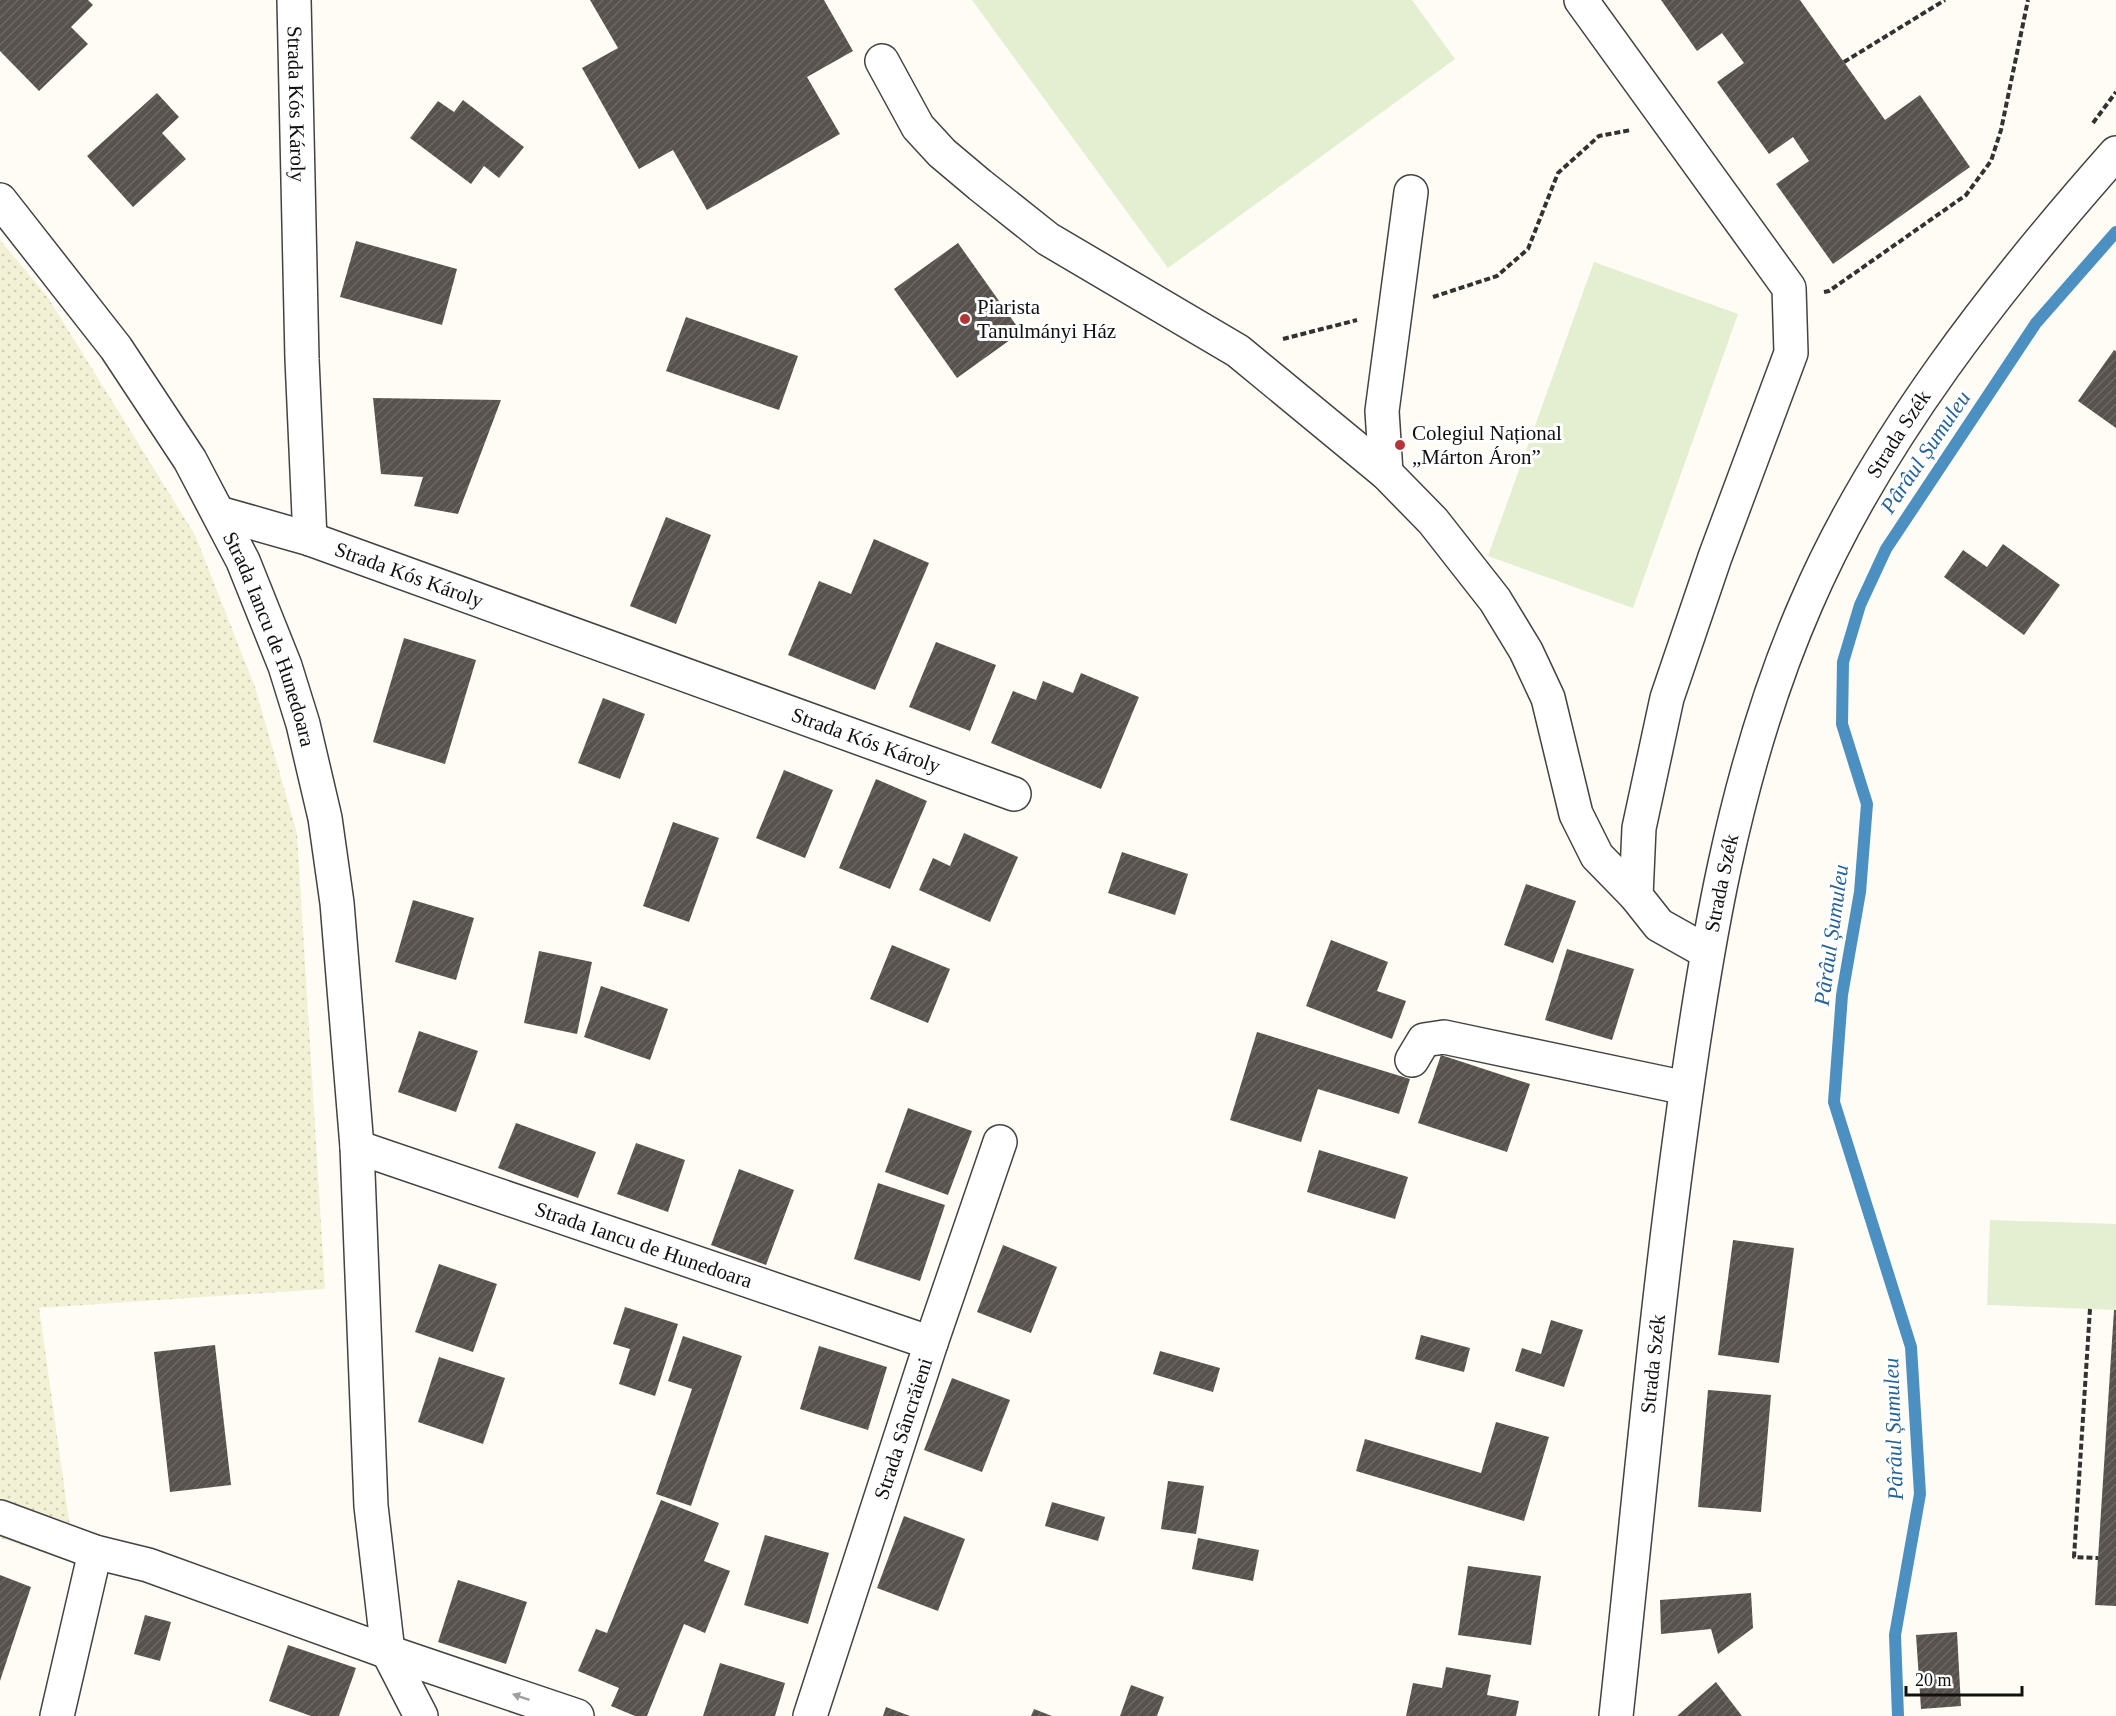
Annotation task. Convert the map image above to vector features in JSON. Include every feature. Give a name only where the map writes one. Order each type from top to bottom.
[{"type":"street","name":"Strada Kós Károly","points":[[294,0],[302,359],[310,539],[1014,794]]},
{"type":"street","points":[[1581,0],[1789,288],[1791,353],[1715,557],[1667,698],[1639,828],[1636,896]]},
{"type":"street","points":[[882,61],[918,127],[942,153],[980,185],[1048,239],[1238,351],[1386,473],[1433,520],[1488,591],[1526,651],[1548,698],[1576,814],[1597,856],[1636,896],[1659,925],[1707,952]]},
{"type":"street","name":"Strada Szék","points":[[1616,1716],[1669,1217],[1686,1088],[1707,952],[1737,817],[1770,701],[1789,644],[1829,553],[1887,450],[1994,299],[2066,209],[2116,153]]},
{"type":"street","points":[[1386,473],[1382,411],[1411,192]]},
{"type":"street","name":"Strada Iancu de Hunedoara","points":[[0,200],[116,348],[159,410],[219,513],[243,561],[285,666],[303,724],[325,818],[337,903],[357,1147],[371,1506],[388,1652],[421,1716]]},
{"type":"street","points":[[219,513],[310,539]]},
{"type":"street","points":[[1412,1060],[1424,1040],[1444,1037],[1686,1088]]},
{"type":"street","name":"Strada Sâncrăieni","points":[[810,1716],[931,1343],[1000,1142]]},
{"type":"street","name":"Strada Iancu de Hunedoara","points":[[357,1147],[931,1343]]},
{"type":"street","points":[[0,1517],[95,1552],[148,1565],[388,1652],[577,1716]]},
{"type":"street","points":[[57,1716],[95,1552]]},
{"type":"path","points":[[1844,62],[1946,0]]},
{"type":"path","points":[[1789,288],[1808,293],[1829,291],[1966,195],[1991,161],[2001,130],[2028,0]]},
{"type":"path","points":[[1238,351],[1396,310],[1497,276],[1528,249],[1558,173],[1599,136],[1670,123]]},
{"type":"path","points":[[2090,1309],[2074,1557],[2098,1558]]},
{"type":"green space","points":[[972,0],[1412,0],[1455,59],[1168,268]]},
{"type":"green space","points":[[0,240],[47,296],[195,535],[255,687],[297,833],[325,1289],[39,1308],[75,1563],[0,1538]]},
{"type":"green space","points":[[1594,262],[1738,314],[1633,608],[1488,556]]},
{"type":"green space","points":[[1990,1220],[2116,1224],[2116,1310],[1987,1305]]},
{"type":"building","points":[[0,0],[88,0],[93,5],[71,27],[88,44],[39,91],[0,51]]},
{"type":"building","points":[[590,0],[824,0],[853,51],[807,77],[840,134],[707,210],[673,150],[639,169],[582,68],[618,48]]},
{"type":"building","points":[[1661,0],[1800,0],[1885,120],[1920,95],[1970,167],[1833,264],[1776,184],[1809,161],[1793,137],[1769,154],[1717,82],[1744,63],[1722,33],[1697,51]]},
{"type":"building","points":[[157,93],[179,117],[162,133],[186,159],[133,207],[87,156]]},
{"type":"building","points":[[463,100],[524,147],[499,178],[484,166],[471,184],[410,138],[438,101],[454,112]]},
{"type":"building","points":[[356,241],[457,269],[442,325],[340,297]]},
{"type":"building","points":[[958,243],[1021,332],[957,378],[894,289]]},
{"type":"building","points":[[686,317],[798,356],[779,410],[666,371]]},
{"type":"building","points":[[2114,350],[2116,351],[2116,428],[2078,401]]},
{"type":"building","points":[[373,398],[501,400],[458,514],[414,506],[423,477],[381,474]]},
{"type":"building","points":[[666,517],[711,535],[676,624],[630,606]]},
{"type":"building","points":[[874,539],[929,563],[875,690],[788,655],[819,581],[851,594]]},
{"type":"building","points":[[2003,544],[2060,585],[2024,635],[1944,577],[1963,550],[1987,567]]},
{"type":"building","points":[[404,638],[476,660],[445,764],[373,742]]},
{"type":"building","points":[[936,642],[996,665],[970,731],[909,707]]},
{"type":"building","points":[[1081,673],[1139,697],[1101,789],[991,743],[1013,691],[1036,700],[1043,681],[1073,693]]},
{"type":"building","points":[[603,698],[645,714],[620,779],[578,763]]},
{"type":"building","points":[[784,770],[833,790],[805,858],[756,838]]},
{"type":"building","points":[[876,779],[927,801],[890,889],[839,868]]},
{"type":"building","points":[[673,822],[719,838],[689,922],[643,906]]},
{"type":"building","points":[[964,833],[1018,857],[990,922],[919,890],[933,858],[950,866]]},
{"type":"building","points":[[1122,852],[1188,874],[1175,915],[1108,893]]},
{"type":"building","points":[[1526,884],[1576,901],[1553,963],[1504,945]]},
{"type":"building","points":[[413,900],[474,918],[456,980],[395,962]]},
{"type":"building","points":[[1331,940],[1388,962],[1377,991],[1406,1001],[1392,1039],[1306,1006]]},
{"type":"building","points":[[892,945],[950,969],[928,1023],[870,999]]},
{"type":"building","points":[[1567,949],[1634,969],[1612,1040],[1545,1020]]},
{"type":"building","points":[[539,951],[592,962],[577,1034],[524,1023]]},
{"type":"building","points":[[601,986],[668,1009],[650,1060],[584,1037]]},
{"type":"building","points":[[419,1031],[478,1051],[456,1112],[398,1092]]},
{"type":"building","points":[[1257,1032],[1410,1079],[1399,1114],[1318,1089],[1301,1142],[1230,1120]]},
{"type":"building","points":[[1441,1055],[1530,1084],[1507,1152],[1418,1123]]},
{"type":"building","points":[[908,1108],[972,1131],[948,1195],[885,1172]]},
{"type":"building","points":[[516,1123],[596,1152],[578,1198],[498,1168]]},
{"type":"building","points":[[636,1143],[685,1160],[668,1212],[617,1194]]},
{"type":"building","points":[[1319,1150],[1408,1177],[1395,1219],[1307,1192]]},
{"type":"building","points":[[739,1169],[794,1190],[766,1265],[711,1245]]},
{"type":"building","points":[[878,1183],[945,1205],[920,1281],[854,1259]]},
{"type":"building","points":[[1733,1240],[1794,1248],[1779,1363],[1718,1355]]},
{"type":"building","points":[[1003,1245],[1057,1267],[1031,1333],[977,1312]]},
{"type":"building","points":[[439,1264],[497,1284],[473,1352],[415,1332]]},
{"type":"building","points":[[625,1307],[678,1324],[655,1396],[619,1384],[630,1349],[613,1344]]},
{"type":"building","points":[[2114,1310],[2116,1310],[2116,1606],[2095,1605]]},
{"type":"building","points":[[1551,1320],[1583,1330],[1564,1387],[1515,1371],[1522,1348],[1541,1354]]},
{"type":"building","points":[[1421,1335],[1470,1348],[1464,1372],[1415,1359]]},
{"type":"building","points":[[683,1336],[742,1356],[691,1506],[656,1494],[692,1389],[668,1381]]},
{"type":"building","points":[[215,1345],[231,1485],[170,1492],[154,1352]]},
{"type":"building","points":[[819,1346],[887,1367],[868,1430],[800,1409]]},
{"type":"building","points":[[1160,1351],[1220,1368],[1213,1392],[1153,1374]]},
{"type":"building","points":[[439,1357],[505,1378],[483,1444],[418,1422]]},
{"type":"building","points":[[952,1378],[1010,1400],[982,1472],[924,1450]]},
{"type":"building","points":[[1708,1390],[1771,1395],[1761,1512],[1698,1507]]},
{"type":"building","points":[[1496,1422],[1549,1437],[1524,1521],[1356,1471],[1365,1439],[1481,1473]]},
{"type":"building","points":[[1168,1481],[1204,1486],[1196,1534],[1161,1529]]},
{"type":"building","points":[[661,1500],[719,1523],[704,1561],[730,1571],[705,1633],[684,1624],[647,1716],[635,1716],[611,1706],[619,1688],[578,1671],[596,1629],[607,1633]]},
{"type":"building","points":[[1052,1502],[1105,1517],[1098,1541],[1045,1526]]},
{"type":"building","points":[[904,1516],[965,1539],[938,1611],[877,1588]]},
{"type":"building","points":[[765,1535],[829,1553],[808,1624],[744,1605]]},
{"type":"building","points":[[1198,1538],[1259,1550],[1253,1581],[1192,1569]]},
{"type":"building","points":[[1468,1566],[1541,1576],[1531,1645],[1458,1635]]},
{"type":"building","points":[[0,1575],[31,1587],[0,1681]]},
{"type":"building","points":[[458,1580],[527,1602],[506,1664],[438,1642]]},
{"type":"building","points":[[1751,1593],[1753,1628],[1718,1654],[1711,1629],[1661,1634],[1660,1600]]},
{"type":"building","points":[[145,1615],[171,1622],[160,1661],[134,1654]]},
{"type":"building","points":[[1957,1632],[1961,1706],[1921,1709],[1916,1635]]},
{"type":"building","points":[[288,1645],[356,1668],[339,1716],[311,1716],[269,1701]]},
{"type":"building","points":[[720,1663],[785,1683],[775,1716],[703,1716]]},
{"type":"building","points":[[1446,1667],[1491,1675],[1487,1695],[1519,1701],[1516,1716],[1406,1716],[1413,1683],[1442,1688]]},
{"type":"building","points":[[1716,1682],[1742,1716],[1677,1716]]},
{"type":"building","points":[[1131,1685],[1164,1697],[1157,1716],[1120,1716]]},
{"type":"building","points":[[886,1707],[910,1716],[883,1716]]},
{"type":"building","points":[[1034,1709],[1052,1716],[1031,1716]]},
{"type":"waterway","name":"Pârâul Șumuleu","points":[[1898,1716],[1895,1635],[1920,1494],[1911,1347],[1834,1102],[1842,995],[1860,892],[1867,804],[1842,724],[1843,662],[1860,605],[1886,549],[2036,323],[2116,232]]},
{"type":"place","name":"Piarista Tanulmányi Ház","points":[[965,319]]},
{"type":"place","name":"Colegiul Național „Márton Áron”","points":[[1400,445]]}]
